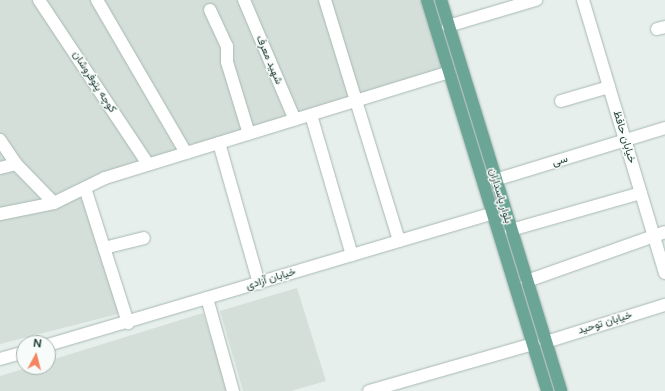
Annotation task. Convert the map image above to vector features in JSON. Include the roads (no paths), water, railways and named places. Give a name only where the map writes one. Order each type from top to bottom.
[{"type":"main road","name":"بلوار پاسداران","points":[[427,0],[547,391]]},
{"type":"main road","name":"بلوار پاسداران","points":[[440,0],[562,391]]},
{"type":"street","name":"کوچه پتوفروشان","points":[[39,0],[148,164]]},
{"type":"street","points":[[97,0],[186,153]]},
{"type":"street","name":"شهید معرف","points":[[244,0],[295,120]]},
{"type":"street","points":[[325,0],[399,241]]},
{"type":"street","points":[[448,26],[536,0]]},
{"type":"street","points":[[576,0],[581,0]]},
{"type":"street","name":"خیابان حافظ","points":[[581,0],[641,193],[659,234],[665,273]]},
{"type":"street","points":[[210,10],[227,46],[227,62],[249,134]]},
{"type":"street","points":[[0,214],[54,203],[105,178],[449,72]]},
{"type":"street","points":[[561,101],[609,88]]},
{"type":"street","points":[[311,115],[352,255]]},
{"type":"street","name":"سی","points":[[495,180],[626,142],[665,128]]},
{"type":"street","points":[[0,140],[16,164],[54,203]]},
{"type":"street","points":[[219,143],[259,283]]},
{"type":"street","points":[[0,168],[16,164]]},
{"type":"street","points":[[85,188],[128,323]]},
{"type":"street","points":[[511,230],[641,193]]},
{"type":"street","name":"خیابان آزادی","points":[[56,343],[128,323],[493,213]]},
{"type":"street","points":[[527,281],[659,234]]},
{"type":"street","points":[[104,248],[144,238]]},
{"type":"street","points":[[207,298],[233,391]]},
{"type":"street","name":"خیابان توحید","points":[[546,342],[665,305]]},
{"type":"street","points":[[369,391],[533,344]]},
{"type":"street","points":[[0,359],[16,354]]}]
